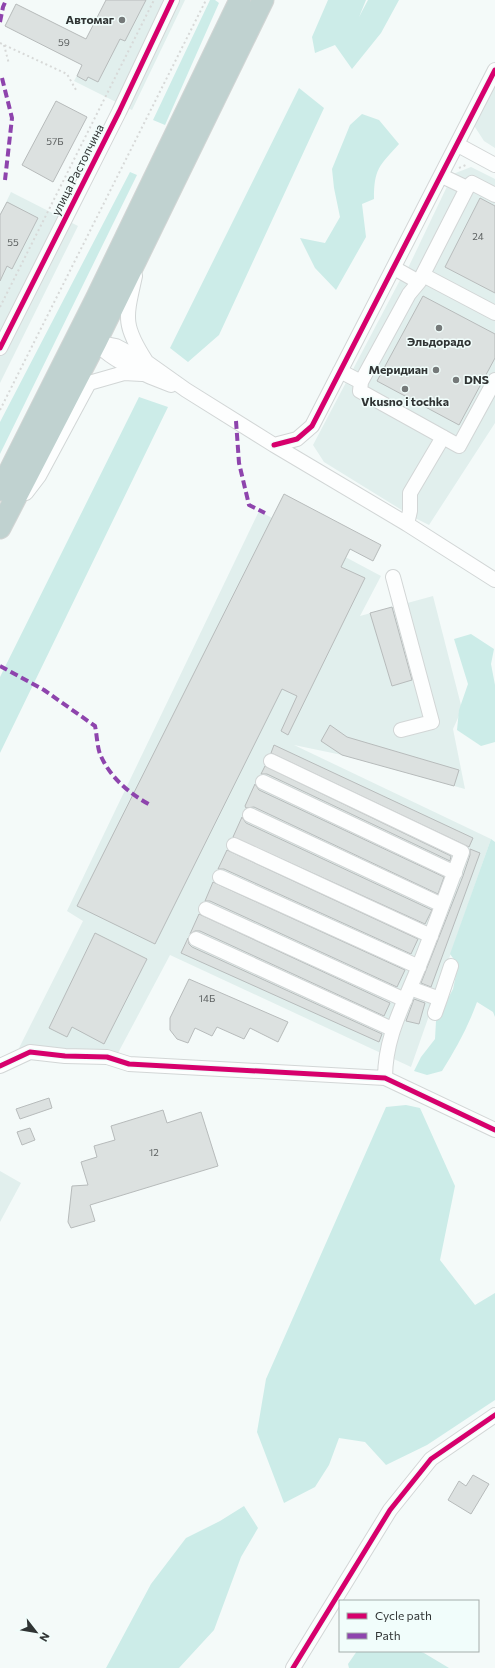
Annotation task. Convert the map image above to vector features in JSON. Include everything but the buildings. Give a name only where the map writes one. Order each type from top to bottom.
[{"type":"highway","points":[[2,523],[74,371],[96,300],[240,0]]},
{"type":"highway","points":[[0,490],[74,371],[96,342],[263,0]]},
{"type":"street","name":"улица Растопчина","points":[[0,348],[119,112],[172,0]]},
{"type":"street","points":[[300,461],[301,449],[312,426],[442,176],[495,70]]},
{"type":"street","points":[[458,144],[495,165]]},
{"type":"street","points":[[442,176],[467,188]]},
{"type":"street","points":[[495,195],[472,183],[467,188],[421,278],[409,294],[361,382],[360,391],[459,446],[495,380]]},
{"type":"street","points":[[141,249],[127,320],[130,335],[145,368]]},
{"type":"street","points":[[394,268],[421,278],[495,313]]},
{"type":"street","points":[[96,300],[94,327],[96,342],[116,346],[145,368],[186,390],[300,461],[407,524],[495,580]]},
{"type":"street","points":[[74,371],[124,373],[145,368]]},
{"type":"street","points":[[340,371],[361,382]]},
{"type":"street","points":[[274,445],[296,439],[312,426]]},
{"type":"street","points":[[407,524],[410,511],[410,493],[443,437]]},
{"type":"street","points":[[393,577],[432,722],[401,730]]},
{"type":"street","points":[[271,761],[462,852],[419,967],[392,1029],[385,1060],[385,1078]]},
{"type":"street","points":[[263,782],[454,873]]},
{"type":"street","points":[[250,815],[442,905]]},
{"type":"street","points":[[234,845],[431,936]]},
{"type":"street","points":[[220,877],[419,967]]},
{"type":"street","points":[[206,909],[408,994],[440,999]]},
{"type":"street","points":[[196,939],[392,1029]]},
{"type":"street","points":[[435,1014],[451,966]]},
{"type":"street","points":[[0,1066],[30,1052],[65,1056],[107,1058],[129,1064],[385,1078],[495,1130]]},
{"type":"street","points":[[293,1668],[390,1510],[431,1459],[495,1415]]},
{"type":"path","points":[[0,307],[154,0]]},
{"type":"path","points":[[0,410],[206,0]]},
{"type":"path","points":[[0,43],[68,74],[76,90]]},
{"type":"path","points":[[4,45],[9,64]]},
{"type":"shaded area","points":[[106,0],[185,0],[132,110],[74,81],[101,29]]},
{"type":"shaded area","points":[[210,0],[215,0],[219,3],[165,125],[153,120]]},
{"type":"shaded area","points":[[328,0],[366,0],[359,17],[368,0],[399,0],[381,33],[352,69],[335,45],[315,53],[312,37]]},
{"type":"shaded area","points":[[495,82],[495,148],[484,141],[473,124]]},
{"type":"shaded area","points":[[299,88],[324,108],[219,335],[188,362],[170,348]]},
{"type":"shaded area","points":[[362,114],[379,120],[399,144],[379,168],[375,181],[374,199],[362,204],[366,237],[336,290],[315,268],[300,238],[325,243],[340,217],[332,169],[350,125]]},
{"type":"shaded area","points":[[471,167],[495,179],[495,206],[480,198],[445,267],[495,293],[495,423],[429,525],[413,517],[324,462],[313,445],[399,282],[409,266],[453,174]]},
{"type":"shaded area","points":[[130,172],[137,175],[0,454],[0,422]]},
{"type":"shaded area","points":[[11,192],[78,226],[0,383],[0,215]]},
{"type":"shaded area","points":[[139,397],[168,407],[0,753],[0,677]]},
{"type":"shaded area","points":[[259,511],[381,576],[360,616],[433,596],[462,709],[453,729],[465,789],[342,755],[294,745],[491,839],[411,1067],[170,955],[118,1053],[19,1048],[83,921],[67,911]]},
{"type":"shaded area","points":[[471,634],[494,649],[491,664],[495,685],[495,742],[481,746],[457,730],[459,710],[468,684],[454,639]]},
{"type":"shaded area","points":[[491,839],[495,842],[495,1017],[493,1012],[477,1002],[461,1038],[442,1071],[427,1075],[414,1071],[421,1057],[435,1039],[436,1021],[453,989],[458,965],[450,954]]},
{"type":"shaded area","points":[[406,1105],[420,1108],[455,1186],[440,1260],[475,1305],[495,1293],[495,1400],[427,1445],[386,1465],[365,1442],[339,1438],[329,1465],[315,1487],[284,1503],[257,1432],[266,1379],[386,1107]]},
{"type":"shaded area","points":[[0,1171],[21,1183],[0,1222]]},
{"type":"shaded area","points":[[244,1506],[258,1528],[241,1557],[214,1630],[179,1668],[106,1668],[151,1584],[186,1538],[220,1521]]},
{"type":"shaded area","points":[[356,1652],[421,1652],[449,1668],[349,1668],[348,1664]]},
{"type":"marked path","points":[[0,22],[6,0]]},
{"type":"marked path","points":[[2,78],[12,118],[5,180]]},
{"type":"marked path","points":[[236,421],[239,463],[249,505],[265,513]]},
{"type":"marked path","points":[[0,666],[44,690],[95,726],[98,748],[109,771],[129,791],[152,806]]},
{"type":"cycle path","points":[[0,348],[119,112],[172,0]]},
{"type":"cycle path","points":[[274,445],[297,439],[312,426],[495,70]]},
{"type":"cycle path","points":[[0,1066],[30,1052],[65,1056],[107,1057],[129,1064],[385,1078],[495,1130]]},
{"type":"cycle path","points":[[293,1668],[390,1510],[431,1459],[495,1415]]},
{"type":"place","name":"Автомаг","points":[[122,20]]},
{"type":"place","name":"Эльдорадо","points":[[439,328]]},
{"type":"place","name":"Меридиан","points":[[436,370]]},
{"type":"place","name":"DNS","points":[[456,380]]},
{"type":"place","name":"Vkusno i tochka","points":[[405,389]]}]
